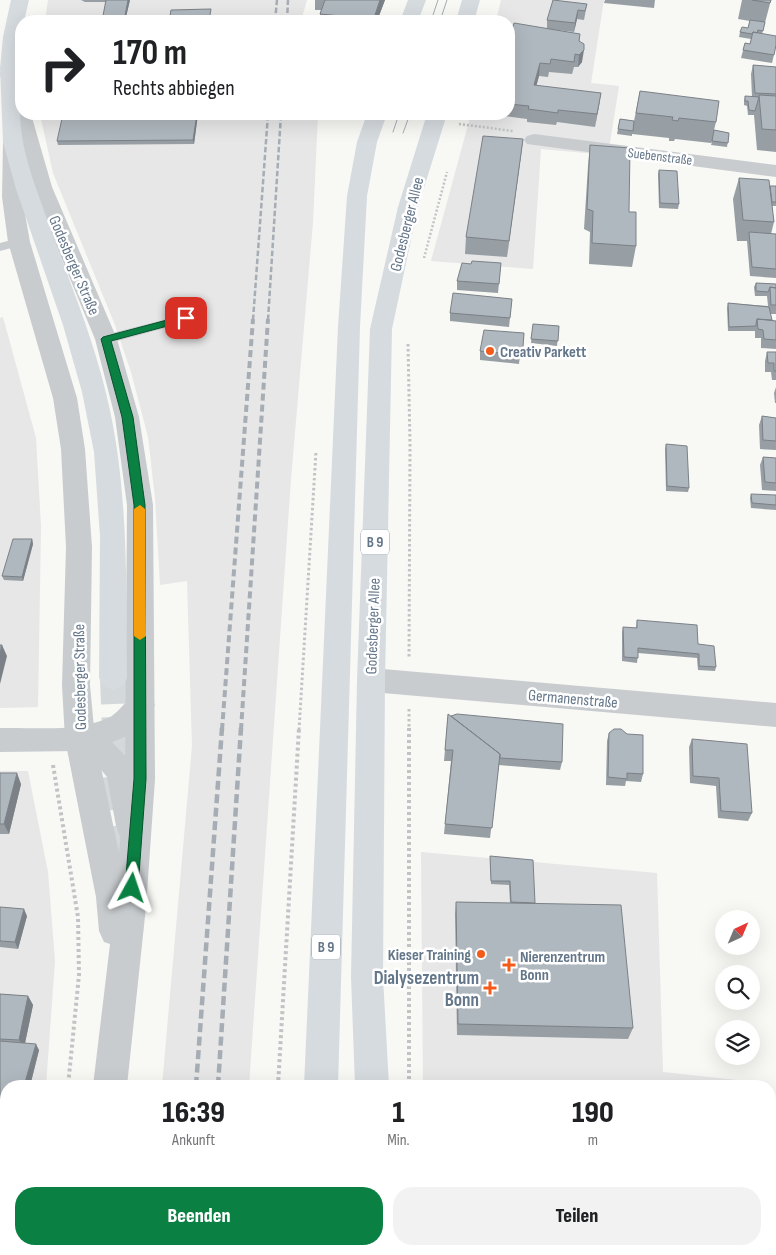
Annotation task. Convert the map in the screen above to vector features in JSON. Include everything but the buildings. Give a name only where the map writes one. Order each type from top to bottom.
[{"type":"main road","name":"Godesberger Straße","points":[[17,15],[20,0]]},
{"type":"main road","points":[[411,15],[417,0]]},
{"type":"main road","points":[[467,15],[471,0]]},
{"type":"main road","name":"Godesberger Straße","points":[[15,23],[4,73],[13,142],[26,190],[74,324],[94,392],[106,452],[112,536],[113,678]]},
{"type":"main road","name":"Godesberger Allee","points":[[321,1080],[349,327],[357,196],[367,142],[375,120]]},
{"type":"main road","name":"Godesberger Allee","points":[[372,1080],[367,977],[371,680],[381,329],[408,207],[452,120]]},
{"type":"street","name":"Godesberger Straße","points":[[4,73],[15,106]]},
{"type":"street","name":"Godesberger Straße","points":[[20,120],[42,187],[106,339],[128,417],[140,505],[140,779],[136,849],[111,1080]]},
{"type":"street","name":"Suebenstraße","points":[[534,140],[776,171]]},
{"type":"street","name":"Godesberger Straße","points":[[13,142],[6,198],[10,245],[26,273],[65,398],[73,449],[79,547],[76,685],[80,739],[112,897],[120,1000]]},
{"type":"street","name":"Germanenstraße","points":[[371,680],[776,715]]},
{"type":"street","points":[[0,740],[80,739],[118,727],[141,705]]},
{"type":"street","name":"Godesberger Straße","points":[[80,739],[104,752],[121,772],[136,849]]},
{"type":"lane","points":[[106,339],[186,318]]},
{"type":"path","points":[[457,120],[531,134],[534,140]]},
{"type":"path","points":[[424,260],[449,163]]},
{"type":"path","points":[[408,336],[410,444],[409,1080]]},
{"type":"path","points":[[278,1080],[302,681]]},
{"type":"shaded area","points":[[48,0],[307,0],[303,15],[46,15]]},
{"type":"shaded area","points":[[501,0],[604,0],[591,83],[619,86],[608,155],[541,149],[533,269],[431,261],[469,120],[515,120],[515,15],[497,15]]},
{"type":"shaded area","points":[[41,120],[318,120],[313,222],[291,479],[249,1080],[163,1080],[192,746],[187,581],[160,585],[155,498],[148,437],[131,372],[115,325],[53,173]]},
{"type":"shaded area","points":[[3,317],[36,438],[41,526],[38,707],[0,708],[0,318]]},
{"type":"shaded area","points":[[0,771],[28,771],[48,872],[55,961],[46,1080],[0,1080]]},
{"type":"shaded area","points":[[421,852],[657,873],[663,1072],[737,1080],[423,1080]]},
{"type":"tunnel","points":[[113,678],[115,730]]},
{"type":"tunnel","points":[[115,728],[121,884]]},
{"type":"tram line","points":[[433,15],[438,0]]},
{"type":"tram line","points":[[442,15],[447,0]]},
{"type":"tram line","points":[[393,132],[397,120]]},
{"type":"tram line","points":[[403,133],[408,120]]},
{"type":"railway","points":[[276,15],[277,0]]},
{"type":"railway","points":[[287,15],[288,0]]},
{"type":"railway","points":[[253,320],[268,120]]},
{"type":"railway","points":[[268,320],[281,120]]},
{"type":"railway","points":[[222,730],[253,319]]},
{"type":"railway","points":[[241,730],[268,319]]},
{"type":"railway","points":[[196,1080],[222,728]]},
{"type":"railway","points":[[218,1080],[241,728]]},
{"type":"slow traffic","points":[[140,509],[140,636]]},
{"type":"place","name":"Creativ Parkett","points":[[490,351]]},
{"type":"place","name":"Kieser Training","points":[[481,954]]},
{"type":"place","name":"Nierenzentrum Bonn","points":[[509,965]]},
{"type":"place","name":"Dialysezentrum Bonn","points":[[490,988]]},
{"type":"route","points":[[132,888],[140,779],[140,505],[128,417],[106,339],[186,318]]}]
